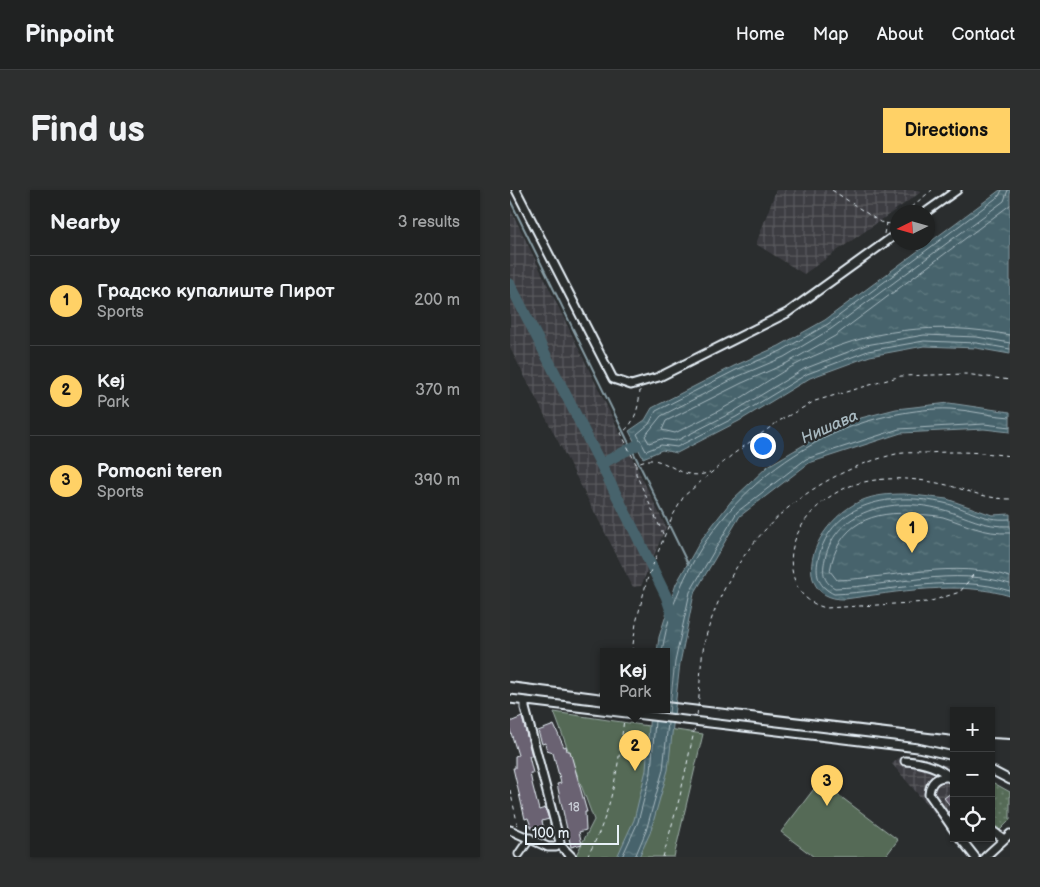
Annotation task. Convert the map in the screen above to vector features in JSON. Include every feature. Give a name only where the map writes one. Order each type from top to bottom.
[{"type":"street","points":[[516,190],[613,379],[631,385],[659,377],[787,312],[890,239]]},
{"type":"street","points":[[935,206],[957,190]]},
{"type":"street","points":[[510,699],[600,711]]},
{"type":"street","points":[[525,701],[525,708],[557,826],[559,844],[572,857]]},
{"type":"street","points":[[619,713],[918,748],[950,755]]},
{"type":"street","points":[[905,761],[929,765],[944,771],[950,776]]},
{"type":"street","points":[[995,772],[1010,780]]},
{"type":"street","points":[[950,778],[942,777],[935,780],[929,794],[950,824]]},
{"type":"street","points":[[510,830],[550,847],[559,844]]},
{"type":"street","points":[[995,833],[1004,840]]},
{"type":"street","points":[[985,857],[1010,834]]},
{"type":"street","points":[[519,854],[530,838]]},
{"type":"street","points":[[964,842],[975,857]]},
{"type":"path","points":[[832,190],[880,222],[890,224]]},
{"type":"path","points":[[914,205],[932,190]]},
{"type":"path","points":[[886,223],[890,227]]},
{"type":"path","points":[[883,244],[886,223]]},
{"type":"path","points":[[633,648],[636,623],[647,580],[672,517],[684,496],[713,471],[779,421],[815,401],[901,376],[965,374],[1010,380]]},
{"type":"path","points":[[640,382],[639,402],[627,429],[621,433],[636,465],[636,474],[665,536]]},
{"type":"path","points":[[663,857],[680,796],[696,722],[702,653],[717,602],[734,570],[755,541],[787,507],[826,480],[855,467],[898,454],[970,451],[1010,456]]},
{"type":"path","points":[[636,465],[642,460],[656,460],[689,476],[702,475],[713,471]]},
{"type":"path","points":[[973,575],[960,592],[928,602],[826,608],[811,602],[798,589],[793,576],[791,552],[799,531],[812,512],[829,497],[863,482],[884,479],[918,480],[994,499],[1010,499]]},
{"type":"path","points":[[587,857],[602,828],[614,794],[627,714]]},
{"type":"path","points":[[510,790],[519,834]]},
{"type":"shaded area","points":[[776,190],[918,190],[921,192],[902,205],[890,205],[890,214],[804,274],[756,244]]},
{"type":"shaded area","points":[[510,208],[666,527],[641,586],[633,587],[510,348]]},
{"type":"shaded area","points":[[901,756],[950,766],[950,831],[892,764]]},
{"type":"green space","points":[[554,712],[703,734],[674,857],[575,857],[594,820]]},
{"type":"green space","points":[[820,781],[898,840],[885,857],[814,857],[781,832]]},
{"type":"green space","points":[[995,784],[1010,792],[1010,820],[1000,830],[995,826]]},
{"type":"water","points":[[1000,190],[1010,190],[1010,354],[976,348],[924,346],[870,356],[810,378],[739,421],[677,453],[662,450],[643,458],[629,431],[645,420],[652,408],[734,366],[779,346],[825,320],[919,250],[935,250],[935,238]]},
{"type":"water","points":[[949,403],[1010,412],[1010,432],[984,429],[901,433],[809,463],[740,516],[694,594],[680,663],[668,770],[650,833],[639,857],[617,857],[634,820],[646,770],[650,713],[670,713],[670,648],[658,648],[659,637],[676,584],[701,540],[732,500],[768,466],[841,423],[896,409]]},
{"type":"water","points":[[905,494],[947,499],[992,515],[1010,514],[1010,596],[990,591],[949,588],[845,599],[825,595],[818,589],[812,574],[813,555],[820,539],[832,522],[848,508],[865,499]]},
{"type":"building","points":[[522,717],[532,756],[529,756],[533,773],[530,773],[539,810],[545,808],[549,819],[542,821],[545,834],[552,832],[553,837],[545,839],[543,834],[537,836],[535,828],[532,829],[528,818],[525,819],[513,768],[515,768],[515,756],[518,755],[510,730],[510,722]]},
{"type":"building","points":[[554,725],[564,747],[566,746],[567,751],[570,751],[587,812],[585,812],[586,830],[579,832],[582,844],[571,847],[557,784],[561,783],[553,753],[547,751],[545,743],[542,744],[538,731]]},
{"type":"building","points":[[950,794],[950,806],[944,798]]},
{"type":"waterway","points":[[510,200],[688,564]]},
{"type":"waterway","points":[[510,284],[635,532],[666,596],[673,617]]},
{"type":"waterway","points":[[601,464],[637,445]]},
{"type":"railway","points":[[510,682],[600,693]]},
{"type":"railway","points":[[670,702],[950,736]]},
{"type":"railway","points":[[995,738],[1010,739]]},
{"type":"place","name":"Градско купалиште Пирот","points":[[912,553]]},
{"type":"place","name":"Кеј","points":[[635,771]]},
{"type":"place","name":"Pomocni teren","points":[[827,806]]},
{"type":"water label","name":"Нишава","points":[[829,426]]}]
